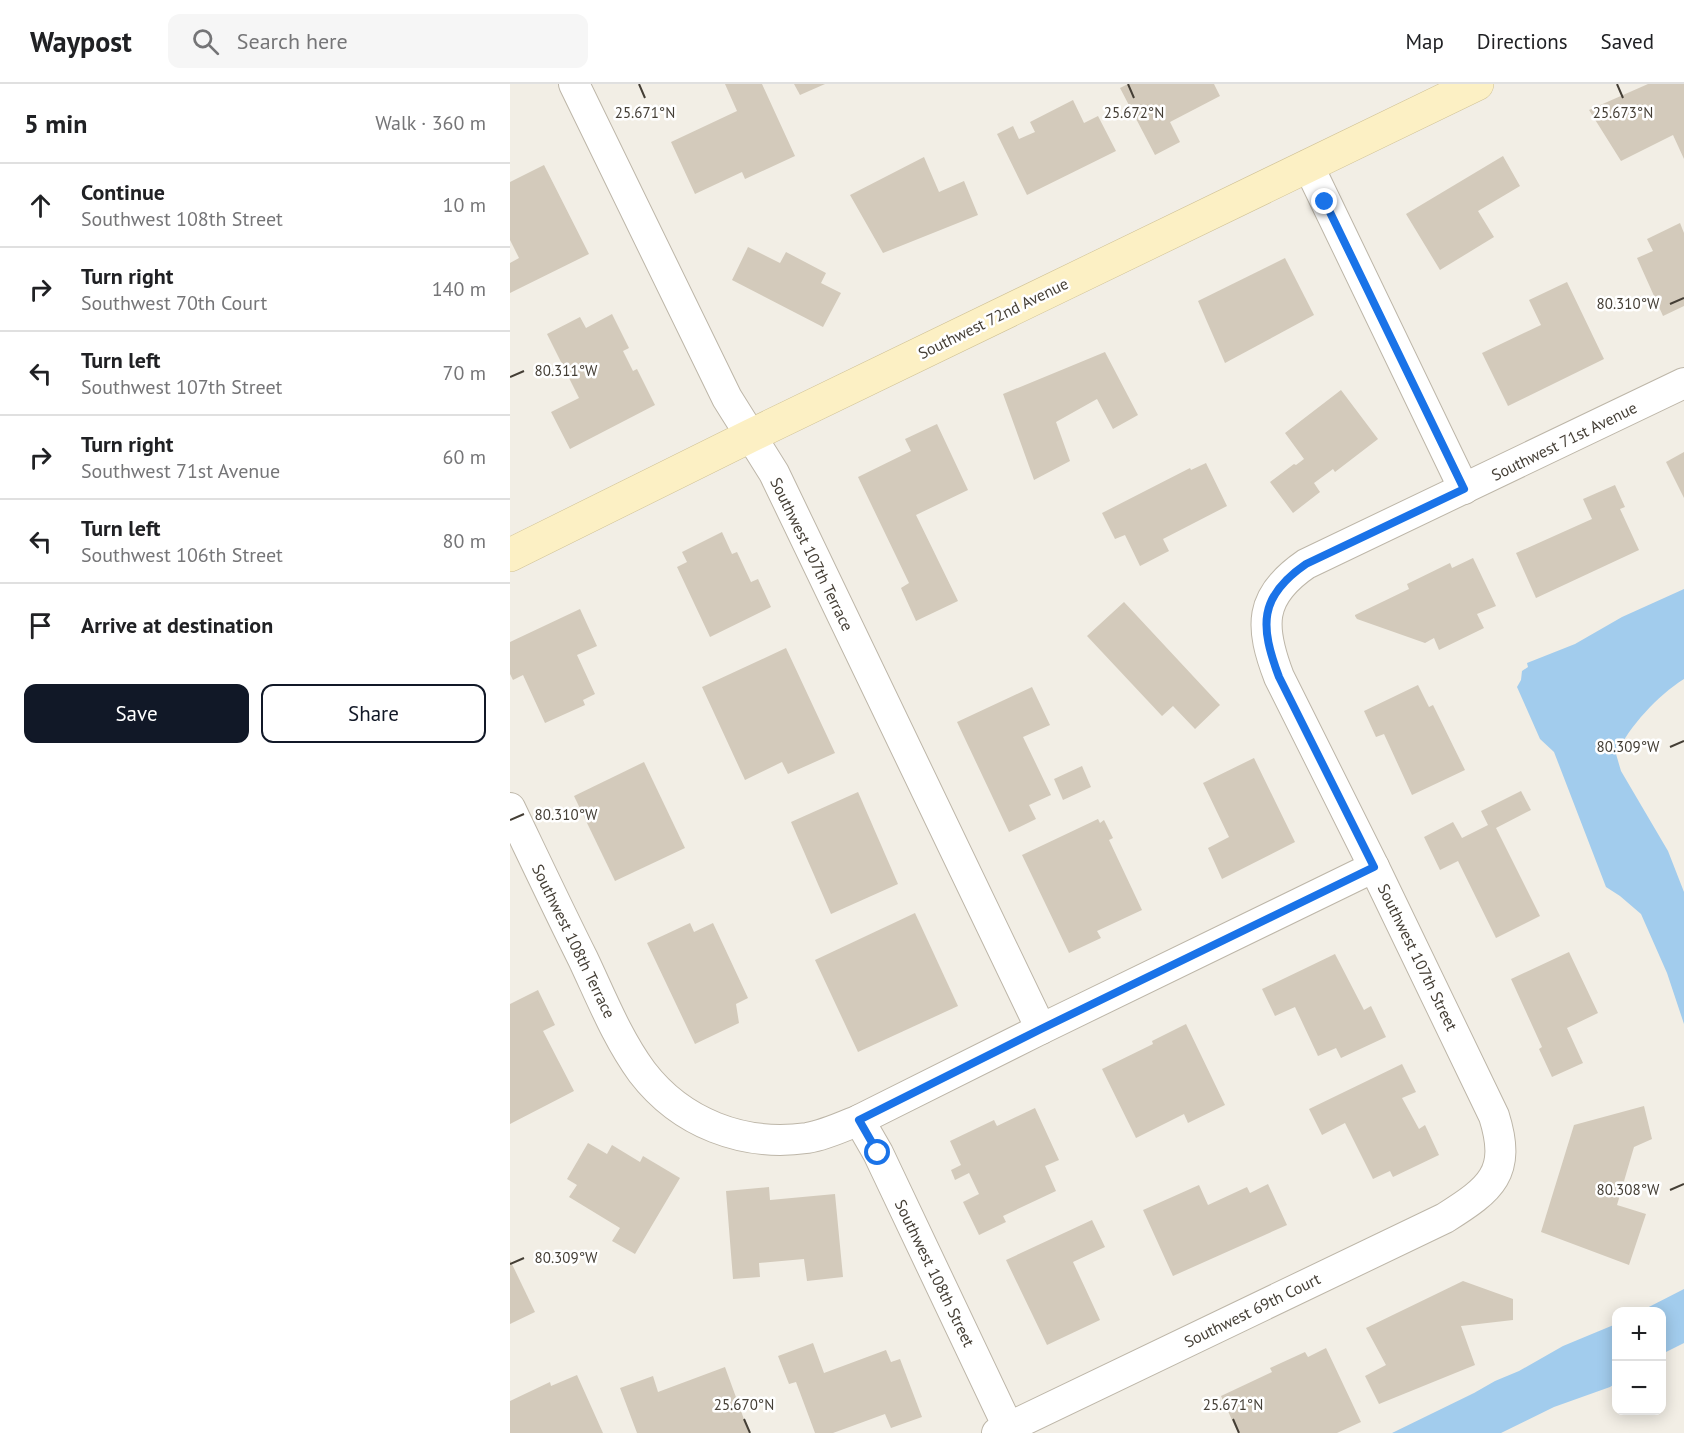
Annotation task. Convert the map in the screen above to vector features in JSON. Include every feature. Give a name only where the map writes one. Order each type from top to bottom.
[{"type":"street","name":"Southwest 107th Terrace","points":[[574,84],[730,404],[779,484],[1041,1029]]},
{"type":"street","name":"Southwest 72nd Avenue","points":[[510,555],[1469,86]]},
{"type":"street","points":[[1308,165],[1464,489]]},
{"type":"street","name":"Southwest 71st Avenue","points":[[1267,613],[1274,593],[1289,576],[1306,564],[1684,383]]},
{"type":"street","name":"Southwest 107th Street","points":[[1267,613],[1266,630],[1270,654],[1279,677],[1494,1116],[1500,1136],[1502,1157],[1497,1173]]},
{"type":"street","name":"Southwest 108th Terrace","points":[[510,807],[613,1023],[642,1072],[661,1093],[688,1115],[716,1130],[781,1140],[808,1137],[859,1120],[1374,867]]},
{"type":"street","name":"Southwest 108th Street","points":[[859,1120],[878,1153],[1003,1430]]},
{"type":"street","name":"Southwest 69th Court","points":[[1003,1430],[1445,1218],[1487,1187],[1497,1173]]},
{"type":"water","points":[[1684,589],[1684,679],[1645,712],[1616,754],[1621,771],[1668,851],[1684,892],[1684,1024],[1667,973],[1641,914],[1606,887],[1554,752],[1540,739],[1517,687],[1522,671],[1528,667],[1527,663],[1575,644],[1622,617]]},
{"type":"water","points":[[1684,1289],[1684,1343],[1666,1352],[1666,1307],[1649,1307]]},
{"type":"water","points":[[1612,1326],[1612,1386],[1554,1407],[1501,1433],[1392,1433],[1519,1371],[1563,1346]]},
{"type":"building","points":[[725,84],[762,84],[795,156],[745,179],[742,172],[695,194],[671,142],[737,111]]},
{"type":"building","points":[[794,84],[825,84],[800,95]]},
{"type":"building","points":[[1128,84],[1214,84],[1220,96],[1170,122],[1180,142],[1155,155],[1120,88]]},
{"type":"building","points":[[1648,84],[1684,84],[1684,159],[1673,135],[1621,161],[1589,110]]},
{"type":"building","points":[[1073,100],[1084,123],[1098,116],[1116,151],[1027,195],[997,134],[1013,126],[1019,139],[1035,132],[1030,122]]},
{"type":"building","points":[[1503,156],[1520,186],[1478,211],[1494,237],[1440,270],[1406,214]]},
{"type":"building","points":[[924,157],[939,192],[964,181],[978,215],[883,253],[850,195]]},
{"type":"building","points":[[544,165],[589,254],[510,293],[510,263],[519,258],[510,240],[510,182]]},
{"type":"building","points":[[1680,223],[1684,233],[1684,306],[1663,316],[1637,258],[1653,251],[1647,239]]},
{"type":"building","points":[[748,247],[780,263],[786,252],[826,273],[821,283],[841,293],[823,327],[732,280]]},
{"type":"building","points":[[1285,258],[1314,315],[1225,363],[1198,301]]},
{"type":"building","points":[[1567,282],[1604,359],[1508,406],[1482,353],[1541,325],[1529,300]]},
{"type":"building","points":[[612,314],[629,348],[623,351],[633,371],[637,369],[655,405],[570,449],[551,412],[579,398],[547,334],[580,317],[586,328]]},
{"type":"building","points":[[1105,352],[1138,415],[1113,429],[1097,399],[1056,422],[1070,461],[1034,480],[1003,394]]},
{"type":"building","points":[[1341,390],[1378,439],[1335,472],[1333,469],[1314,483],[1320,492],[1293,513],[1270,482],[1304,459],[1285,433]]},
{"type":"building","points":[[937,424],[968,490],[916,515],[958,601],[916,621],[901,588],[909,583],[858,477],[911,451],[905,439]]},
{"type":"building","points":[[1684,452],[1684,498],[1666,462]]},
{"type":"building","points":[[1206,463],[1227,506],[1163,539],[1169,551],[1140,566],[1125,535],[1115,539],[1102,513],[1190,468],[1191,470]]},
{"type":"building","points":[[1615,485],[1625,507],[1620,509],[1639,550],[1536,598],[1516,553],[1592,519],[1583,499]]},
{"type":"building","points":[[722,532],[732,554],[737,552],[751,582],[758,579],[771,607],[710,637],[677,567],[687,562],[682,552]]},
{"type":"building","points":[[1473,558],[1496,606],[1477,614],[1484,628],[1439,650],[1434,638],[1425,643],[1357,619],[1355,616],[1409,589],[1407,584],[1450,563],[1452,568]]},
{"type":"building","points":[[1124,602],[1220,705],[1195,729],[1173,706],[1162,716],[1087,636]]},
{"type":"building","points":[[580,609],[597,646],[577,655],[595,694],[583,700],[585,705],[545,723],[523,675],[513,680],[510,674],[510,642]]},
{"type":"building","points":[[786,648],[835,753],[788,774],[782,762],[745,780],[702,687]]},
{"type":"building","points":[[1418,685],[1429,707],[1433,705],[1465,770],[1412,795],[1384,734],[1376,737],[1364,711]]},
{"type":"building","points":[[1032,687],[1050,725],[1023,737],[1051,795],[1029,805],[1036,819],[1009,832],[957,722]]},
{"type":"building","points":[[1254,758],[1295,842],[1222,879],[1208,848],[1229,837],[1203,783]]},
{"type":"building","points":[[644,762],[685,848],[615,881],[574,796]]},
{"type":"building","points":[[1082,766],[1091,787],[1063,800],[1054,779]]},
{"type":"building","points":[[1521,791],[1531,810],[1496,828],[1540,916],[1496,938],[1458,861],[1440,870],[1424,837],[1453,822],[1462,838],[1488,825],[1481,811]]},
{"type":"building","points":[[858,792],[898,884],[831,914],[791,822]]},
{"type":"building","points":[[1098,819],[1100,823],[1104,820],[1113,838],[1109,840],[1142,910],[1097,931],[1101,938],[1069,953],[1022,855]]},
{"type":"building","points":[[915,913],[958,1006],[858,1052],[815,960]]},
{"type":"building","points":[[690,923],[694,932],[713,923],[748,998],[736,1004],[739,1023],[695,1044],[647,943]]},
{"type":"building","points":[[1569,952],[1598,1013],[1567,1028],[1583,1063],[1552,1077],[1539,1049],[1542,1047],[1511,979]]},
{"type":"building","points":[[1335,954],[1364,1010],[1371,1006],[1386,1037],[1341,1058],[1336,1048],[1318,1056],[1295,1007],[1275,1016],[1262,989]]},
{"type":"building","points":[[538,990],[555,1025],[543,1031],[574,1091],[510,1124],[510,1004]]},
{"type":"building","points":[[1186,1024],[1225,1105],[1188,1123],[1184,1114],[1136,1138],[1102,1069],[1153,1044],[1152,1041]]},
{"type":"building","points":[[1402,1064],[1416,1092],[1402,1098],[1419,1129],[1425,1125],[1439,1155],[1393,1177],[1390,1171],[1373,1179],[1345,1123],[1322,1135],[1309,1109]]},
{"type":"building","points":[[1644,1106],[1652,1139],[1634,1147],[1617,1205],[1646,1214],[1629,1265],[1541,1232],[1574,1125]]},
{"type":"building","points":[[1035,1108],[1059,1160],[1045,1166],[1056,1191],[1003,1216],[1006,1222],[979,1235],[963,1202],[979,1194],[969,1173],[955,1180],[951,1170],[961,1165],[950,1141],[994,1120],[997,1126]]},
{"type":"building","points":[[588,1143],[607,1154],[612,1145],[640,1162],[643,1156],[680,1178],[635,1254],[612,1241],[620,1228],[569,1197],[577,1185],[567,1179]]},
{"type":"building","points":[[1268,1184],[1287,1225],[1173,1276],[1143,1210],[1199,1185],[1208,1205],[1247,1187],[1250,1193]]},
{"type":"building","points":[[769,1187],[770,1200],[835,1194],[843,1277],[807,1281],[804,1259],[759,1263],[760,1277],[733,1279],[726,1191]]},
{"type":"building","points":[[1092,1220],[1105,1247],[1073,1262],[1100,1320],[1047,1345],[1006,1260]]},
{"type":"building","points":[[510,1260],[535,1312],[510,1324]]},
{"type":"building","points":[[1463,1281],[1513,1299],[1513,1320],[1461,1326],[1475,1365],[1379,1404],[1365,1376],[1386,1365],[1366,1328]]},
{"type":"building","points":[[813,1343],[824,1373],[886,1350],[891,1362],[900,1359],[922,1417],[891,1428],[885,1414],[833,1433],[815,1433],[796,1382],[789,1384],[778,1356]]},
{"type":"building","points":[[1326,1348],[1361,1422],[1337,1433],[1238,1433],[1221,1396],[1272,1372],[1270,1368],[1305,1352],[1308,1357]]},
{"type":"building","points":[[725,1367],[749,1433],[637,1433],[620,1388],[653,1376],[658,1392]]},
{"type":"building","points":[[577,1375],[603,1433],[510,1433],[510,1401],[550,1382],[551,1386]]},
{"type":"route","points":[[878,1153],[859,1120],[1374,867],[1279,677],[1270,654],[1266,630],[1267,613],[1274,593],[1289,576],[1306,564],[1464,489],[1325,202]]}]
